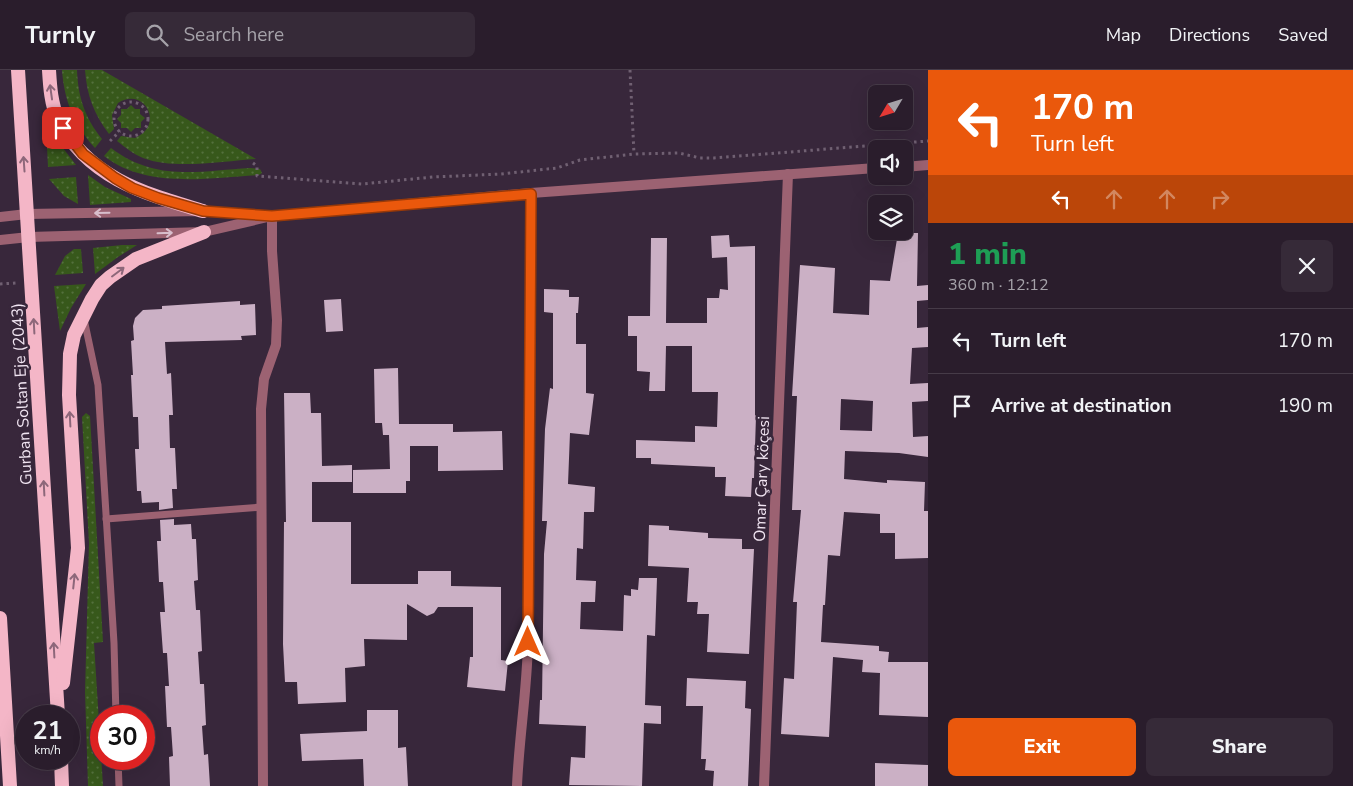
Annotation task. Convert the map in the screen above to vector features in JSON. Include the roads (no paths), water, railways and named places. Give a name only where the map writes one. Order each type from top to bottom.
[{"type":"highway","name":"Gurban Soltan Eje (2043)","points":[[18,70],[57,705]]},
{"type":"highway","points":[[49,70],[50,90],[58,118],[69,137],[83,154],[107,173],[132,188],[203,211]]},
{"type":"highway","points":[[59,705],[78,548],[69,395],[70,354],[74,335],[101,285],[120,269],[136,259],[204,232]]},
{"type":"highway","points":[[0,618],[10,786]]},
{"type":"highway","points":[[1,786],[5,698]]},
{"type":"highway","points":[[61,770],[62,786]]},
{"type":"street","points":[[913,166],[928,165]]},
{"type":"street","points":[[0,240],[29,237],[204,232],[272,216],[868,169]]},
{"type":"street","name":"Omar Çary köçesi","points":[[764,786],[788,174]]},
{"type":"street","points":[[517,786],[518,760],[528,675],[531,194]]},
{"type":"street","points":[[0,217],[27,214],[203,211],[272,216]]},
{"type":"street","points":[[263,786],[261,409],[264,379],[276,345],[277,320],[272,251],[272,216]]},
{"type":"lane","points":[[84,314],[98,385],[115,705]]},
{"type":"lane","points":[[106,519],[262,507]]},
{"type":"lane","points":[[118,770],[119,786]]}]
